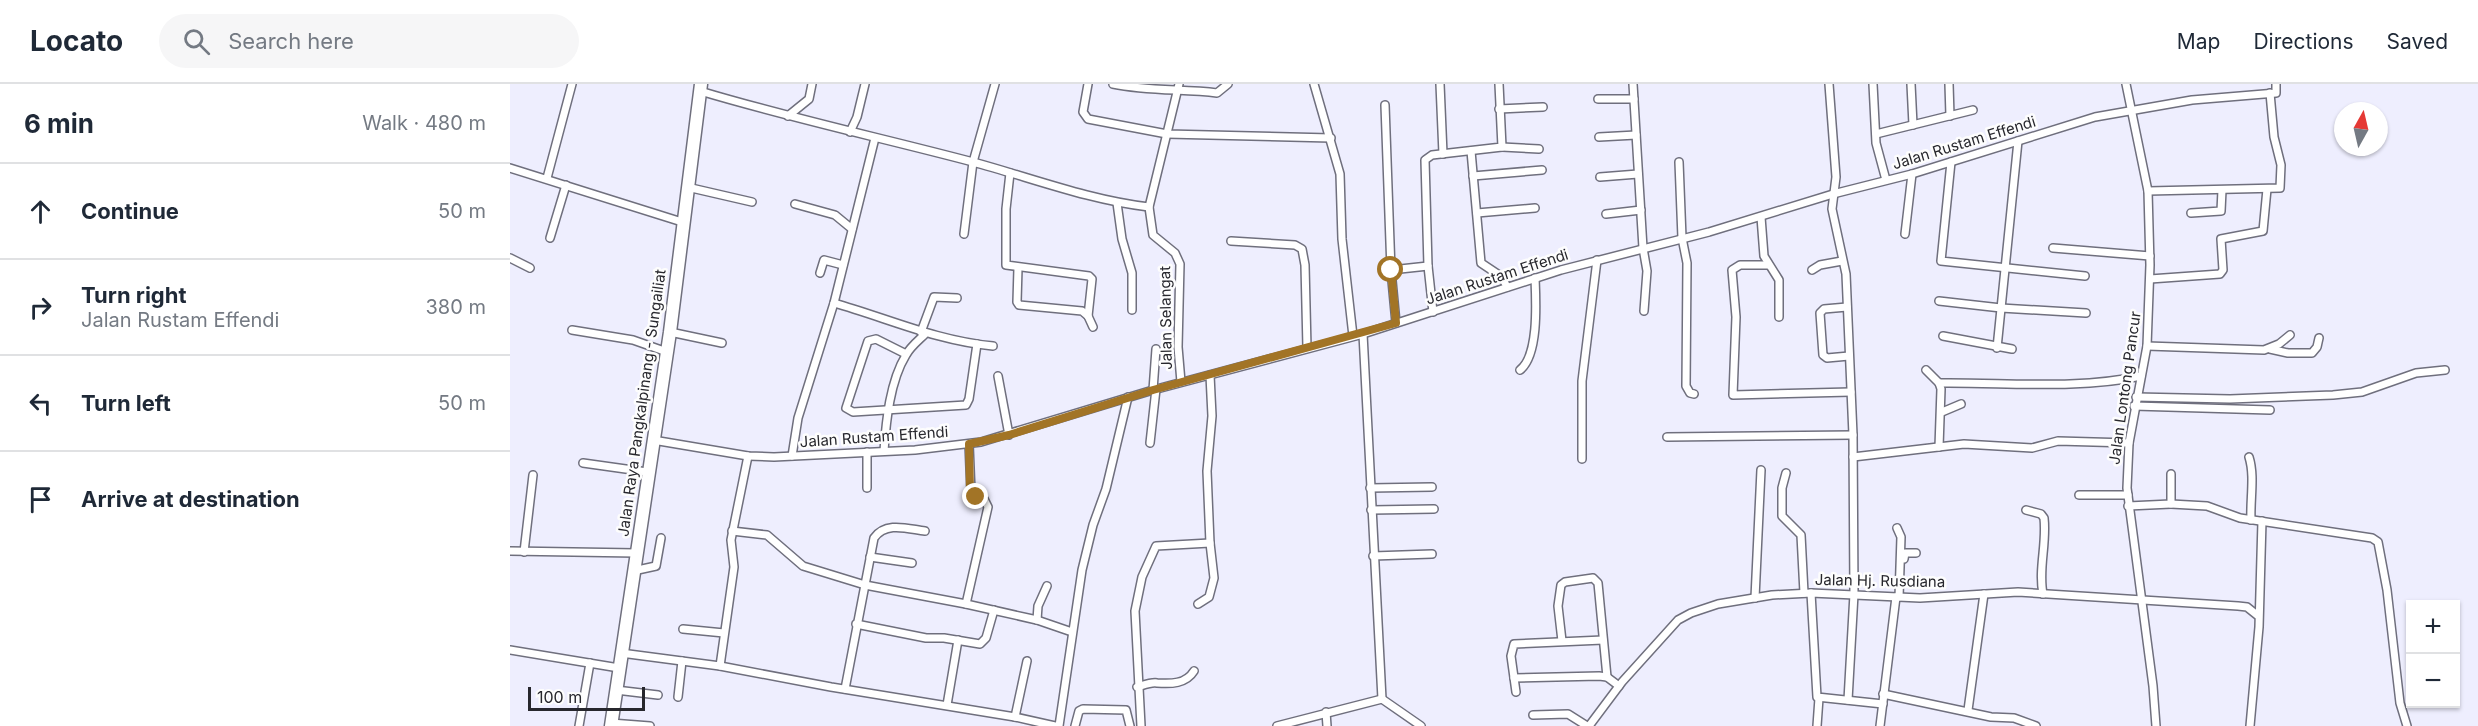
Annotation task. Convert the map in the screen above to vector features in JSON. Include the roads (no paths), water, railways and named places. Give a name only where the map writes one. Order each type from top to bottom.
[{"type":"highway","name":"Jalan Raya Pangkalpinang - Sungailiat","points":[[611,725],[647,472],[670,332],[700,88]]},
{"type":"street","points":[[547,178],[572,84]]},
{"type":"street","points":[[788,116],[809,99],[812,84]]},
{"type":"street","points":[[850,132],[857,117],[865,84]]},
{"type":"street","points":[[963,234],[973,162],[995,84]]},
{"type":"street","points":[[1088,84],[1083,112],[1088,119],[1167,134],[1331,138]]},
{"type":"street","points":[[1113,84],[1133,88],[1179,86],[1218,93],[1228,84]]},
{"type":"street","points":[[1314,84],[1340,174],[1342,239],[1353,336]]},
{"type":"street","points":[[1440,84],[1443,154]]},
{"type":"street","points":[[1499,84],[1502,147]]},
{"type":"street","points":[[1633,84],[1643,248],[1647,271],[1644,311]]},
{"type":"street","points":[[1829,84],[1836,177],[1832,209],[1846,274],[1853,435],[1854,594],[1848,700]]},
{"type":"street","points":[[1873,84],[1876,134],[1886,180]]},
{"type":"street","points":[[1911,84],[1912,125]]},
{"type":"street","points":[[1949,84],[1950,116]]},
{"type":"street","name":"Jalan Lontong Pancur","points":[[2126,84],[2148,191],[2150,256],[2147,346],[2134,406],[2129,443],[2128,506],[2153,686],[2156,726]]},
{"type":"street","points":[[2148,191],[2280,188],[2281,165],[2274,137],[2270,93],[2277,93],[2276,84]]},
{"type":"street","name":"Jalan Selangat","points":[[1179,86],[1149,207],[1153,235],[1175,253],[1180,264],[1178,347],[1181,382]]},
{"type":"street","points":[[700,88],[788,116],[973,162],[1117,203],[1149,207]]},
{"type":"street","name":"Jalan Rustam Effendi","points":[[653,440],[748,456],[867,452],[969,444],[1009,435],[1155,389],[1363,334],[1535,278],[1912,174],[2095,117],[2192,100],[2270,93]]},
{"type":"street","points":[[1598,99],[1634,99]]},
{"type":"street","points":[[1385,105],[1391,270],[1396,323]]},
{"type":"street","points":[[1499,109],[1543,107]]},
{"type":"street","points":[[1876,134],[1973,110]]},
{"type":"street","points":[[1599,137],[1636,135]]},
{"type":"street","points":[[792,456],[798,418],[834,303],[874,138]]},
{"type":"street","points":[[1997,348],[2018,141]]},
{"type":"street","points":[[1433,312],[1428,266],[1425,164],[1427,157],[1502,147],[1539,149]]},
{"type":"street","points":[[1471,151],[1481,263],[1502,277],[1507,287]]},
{"type":"street","points":[[1678,162],[1682,238],[1688,264],[1686,386],[1690,393],[1694,394]]},
{"type":"street","points":[[1950,162],[1941,261],[2085,276]]},
{"type":"street","points":[[510,168],[682,222]]},
{"type":"street","points":[[1473,176],[1542,170]]},
{"type":"street","points":[[1010,173],[1006,209],[1005,261],[1007,267],[1089,276],[1092,279],[1088,316]]},
{"type":"street","points":[[1600,177],[1638,174]]},
{"type":"street","points":[[1905,234],[1912,174]]},
{"type":"street","points":[[550,237],[566,185]]},
{"type":"street","points":[[687,187],[752,202]]},
{"type":"street","points":[[2150,279],[2220,274],[2223,270],[2221,239],[2263,231],[2267,189]]},
{"type":"street","points":[[2191,213],[2221,211],[2222,190]]},
{"type":"street","points":[[1117,203],[1122,239],[1132,273],[1132,310]]},
{"type":"street","points":[[795,204],[835,215],[852,229]]},
{"type":"street","points":[[1477,213],[1535,208]]},
{"type":"street","points":[[1606,214],[1641,210]]},
{"type":"street","points":[[1761,217],[1764,256],[1779,280],[1779,317]]},
{"type":"street","points":[[1231,241],[1295,245],[1302,249],[1305,265],[1307,348]]},
{"type":"street","points":[[2054,248],[2150,256]]},
{"type":"street","points":[[510,258],[530,268]]},
{"type":"street","points":[[820,273],[824,260],[843,265]]},
{"type":"street","points":[[1582,459],[1582,381],[1598,260]]},
{"type":"street","points":[[1812,270],[1820,265],[1842,261]]},
{"type":"street","points":[[1768,265],[1740,265],[1732,270],[1736,317],[1733,395],[1851,395]]},
{"type":"street","points":[[1391,270],[1428,266]]},
{"type":"street","points":[[1018,268],[1017,302],[1019,305],[1082,311],[1088,316],[1093,327]]},
{"type":"street","points":[[1520,370],[1529,360],[1533,343],[1535,278]]},
{"type":"street","points":[[884,451],[888,408],[906,354],[923,333],[934,297],[957,298]]},
{"type":"street","points":[[1939,301],[2001,308],[2086,313]]},
{"type":"street","points":[[834,303],[923,333],[993,346]]},
{"type":"street","points":[[1847,307],[1824,309],[1820,313],[1823,355],[1827,358],[1849,356]]},
{"type":"street","points":[[572,330],[633,340],[667,352]]},
{"type":"street","points":[[670,332],[722,343]]},
{"type":"street","points":[[1363,334],[1365,416],[1382,699]]},
{"type":"street","points":[[2270,349],[2290,335]]},
{"type":"street","points":[[1943,336],[2012,349]]},
{"type":"street","points":[[2147,346],[2270,349],[2288,353],[2312,353],[2317,347],[2319,338]]},
{"type":"street","points":[[906,354],[876,339],[868,341],[846,406],[849,410],[853,412],[888,408],[966,405],[978,344]]},
{"type":"street","points":[[1150,443],[1156,349]]},
{"type":"street","points":[[1926,370],[1940,389],[1939,447]]},
{"type":"street","points":[[2136,396],[2230,399],[2333,395],[2362,392],[2416,373],[2445,370]]},
{"type":"street","points":[[1198,604],[1209,597],[1214,578],[1207,471],[1212,416],[1210,375]]},
{"type":"street","points":[[998,376],[1009,435]]},
{"type":"street","points":[[1940,389],[2084,384],[2140,378]]},
{"type":"street","points":[[621,653],[720,666],[1057,726],[1082,570],[1093,525],[1106,489],[1128,397]]},
{"type":"street","points":[[1941,412],[1961,404]]},
{"type":"street","points":[[2134,406],[2270,410]]},
{"type":"street","points":[[1666,437],[1853,435]]},
{"type":"street","points":[[1853,457],[1964,444],[2032,448],[2058,441],[2129,443]]},
{"type":"street","points":[[966,604],[988,507],[984,499],[976,497],[971,492],[969,444]]},
{"type":"street","points":[[867,452],[867,488]]},
{"type":"street","points":[[720,666],[734,567],[732,531],[748,456]]},
{"type":"street","points":[[2250,457],[2253,468],[2250,495],[2252,520]]},
{"type":"street","points":[[583,463],[647,472]]},
{"type":"street","points":[[1755,598],[1761,470]]},
{"type":"street","points":[[1786,473],[1782,488],[1782,516],[1801,535],[1816,695],[1819,698],[1817,726]]},
{"type":"street","points":[[2171,474],[2171,504]]},
{"type":"street","points":[[524,552],[533,476]]},
{"type":"street","points":[[1370,488],[1432,487]]},
{"type":"street","points":[[2079,495],[2128,495]]},
{"type":"street","points":[[2128,506],[2171,504],[2207,506],[2231,516],[2365,536],[2378,542],[2387,590],[2400,703],[2407,726]]},
{"type":"street","points":[[1371,510],[1434,509]]},
{"type":"street","points":[[2026,510],[2041,514],[2044,518],[2045,555],[2040,574],[2043,594]]},
{"type":"street","points":[[2250,726],[2259,627],[2257,615],[2262,521]]},
{"type":"street","points":[[845,689],[874,538],[885,528],[891,527],[925,531]]},
{"type":"street","points":[[1897,528],[1901,537],[1899,597]]},
{"type":"street","points":[[732,531],[767,535],[803,566],[865,585],[994,610],[1037,620],[1072,632]]},
{"type":"street","points":[[633,571],[656,566],[661,538]]},
{"type":"street","points":[[1141,726],[1137,687],[1136,599],[1153,549],[1158,546],[1210,543]]},
{"type":"street","points":[[510,551],[636,554]]},
{"type":"street","points":[[1880,726],[1905,553],[1916,554]]},
{"type":"street","points":[[1373,556],[1432,554]]},
{"type":"street","points":[[870,557],[912,563]]},
{"type":"street","points":[[1562,641],[1558,606],[1559,589],[1565,582],[1589,577],[1598,582],[1607,677]]},
{"type":"street","points":[[1037,620],[1038,606],[1047,586]]},
{"type":"street","name":"Jalan Hj. Rusdiana","points":[[1588,726],[1619,686],[1678,620],[1704,607],[1755,598],[1808,593],[1899,597],[2018,592],[2238,606],[2247,607],[2257,615]]},
{"type":"street","points":[[1968,710],[1984,594]]},
{"type":"street","points":[[856,624],[926,638],[936,637],[983,643],[994,610]]},
{"type":"street","points":[[683,629],[724,633]]},
{"type":"street","points":[[947,705],[958,640]]},
{"type":"street","points":[[1516,692],[1511,650],[1514,644],[1603,640]]},
{"type":"street","points":[[510,650],[619,668]]},
{"type":"street","points":[[678,697],[682,661]]},
{"type":"street","points":[[1015,717],[1027,662]]},
{"type":"street","points":[[579,726],[590,663]]},
{"type":"street","points":[[1137,687],[1154,683],[1174,684],[1189,677],[1194,671]]},
{"type":"street","points":[[1514,678],[1607,677],[1619,686]]},
{"type":"street","points":[[616,690],[658,696]]},
{"type":"street","points":[[1883,694],[1968,710],[1991,717],[2014,718],[2036,726]]},
{"type":"street","points":[[1819,698],[1883,704]]},
{"type":"street","points":[[1277,726],[1382,699],[1421,726]]},
{"type":"street","points":[[1075,726],[1079,711],[1082,709],[1126,710],[1130,726]]},
{"type":"street","points":[[1326,712],[1327,726]]},
{"type":"street","points":[[1533,715],[1568,714],[1588,726]]},
{"type":"street","points":[[611,725],[650,726]]}]
